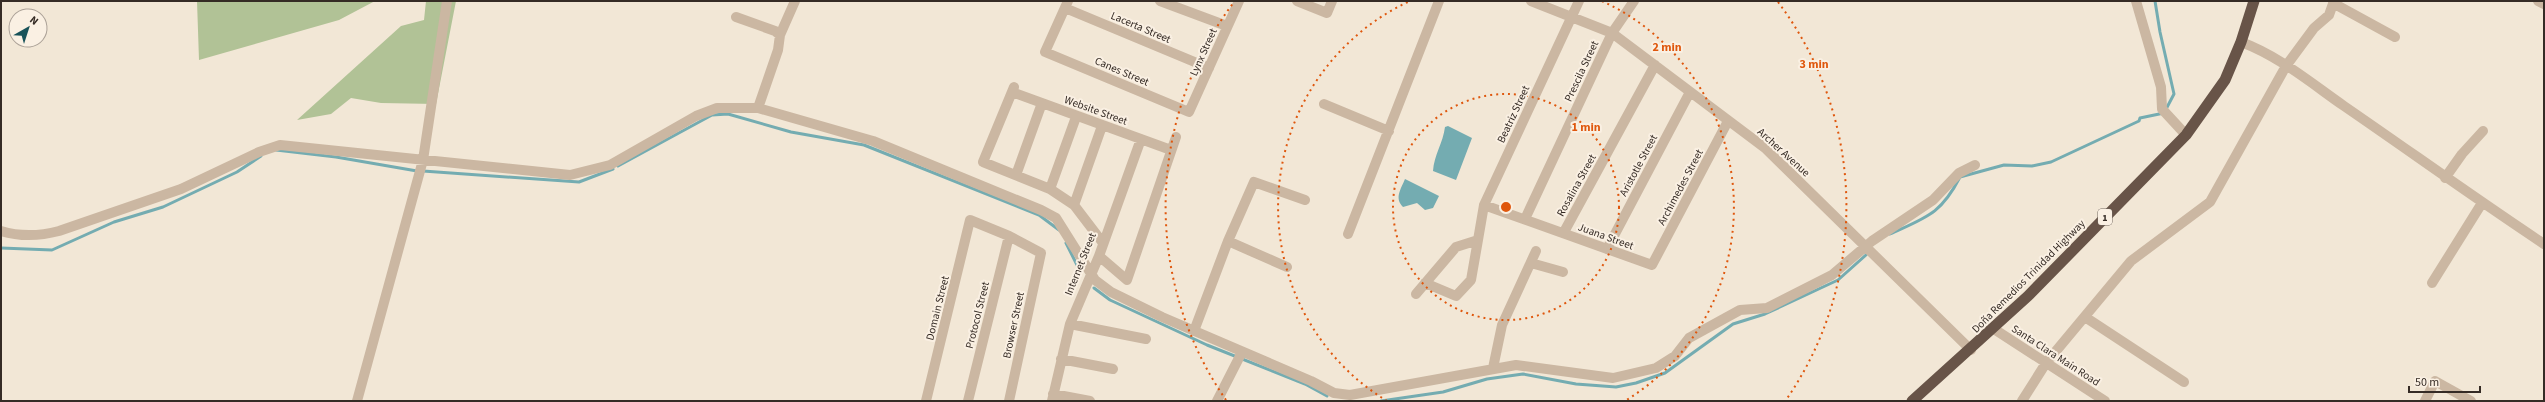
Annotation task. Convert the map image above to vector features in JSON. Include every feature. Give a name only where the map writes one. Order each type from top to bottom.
[{"type":"highway","name":"Doña Remedios Trinidad Highway","points":[[1912,401],[1994,329],[2186,135],[2216,94],[2241,42],[2254,1]]},
{"type":"street","points":[[357,401],[423,160],[448,1]]},
{"type":"street","points":[[758,108],[778,50],[780,36],[795,1]]},
{"type":"street","points":[[1160,1],[1227,26]]},
{"type":"street","name":"Lynx Street","points":[[1189,112],[1239,1]]},
{"type":"street","points":[[1297,1],[1327,13],[1332,1]]},
{"type":"street","points":[[1348,234],[1439,1]]},
{"type":"street","name":"Archer Avenue","points":[[1531,1],[1612,34],[1765,148],[1970,350]]},
{"type":"street","name":"Beatriz Street","points":[[1425,283],[1456,296],[1472,280],[1484,205],[1579,1]]},
{"type":"street","name":"Prescila Street","points":[[1525,219],[1612,34],[1634,1]]},
{"type":"street","points":[[2136,1],[2157,73],[2165,112],[2186,135]]},
{"type":"street","points":[[2538,1],[2544,4]]},
{"type":"street","points":[[2022,401],[2046,363],[2131,261],[2210,202],[2286,66],[2314,28],[2329,15],[2334,2],[2395,37]]},
{"type":"street","name":"Canes Street","points":[[1066,5],[1045,52],[1189,112]]},
{"type":"street","name":"Lacerta Street","points":[[1066,5],[1209,68]]},
{"type":"street","points":[[736,17],[775,31],[780,36]]},
{"type":"street","points":[[2241,42],[2260,49],[2286,66],[2404,147],[2445,178],[2544,244]]},
{"type":"street","name":"Rosalina Street","points":[[1564,232],[1655,66]]},
{"type":"street","name":"Website Street","points":[[1016,175],[983,162],[1013,90],[1076,117],[1171,150]]},
{"type":"street","name":"Aristotle Street","points":[[1607,249],[1690,92]]},
{"type":"street","points":[[1042,103],[1016,175],[1050,189],[1074,205],[1103,244]]},
{"type":"street","points":[[1324,104],[1389,131]]},
{"type":"street","points":[[1,231],[40,236],[59,231],[181,190],[259,152],[280,145],[570,175],[610,164],[696,116],[717,108],[758,108],[873,141],[1041,210],[1056,218],[1094,280],[1122,298],[1194,331],[1241,356],[1311,381],[1333,397],[1516,365],[1613,378],[1656,368],[1675,356],[1689,338],[1740,310],[1767,308],[1832,276],[1866,247],[1933,200],[1959,173],[1975,165]]},
{"type":"street","points":[[1050,189],[1076,117]]},
{"type":"street","name":"Archimedes Street","points":[[1652,265],[1728,121]]},
{"type":"street","points":[[1074,205],[1102,126]]},
{"type":"street","points":[[2445,178],[2462,154],[2483,131]]},
{"type":"street","points":[[1099,256],[1127,280],[1176,137]]},
{"type":"street","name":"Internet Street","points":[[1053,398],[1070,324],[1090,272],[1099,256],[1141,140]]},
{"type":"street","points":[[1194,331],[1228,242],[1254,182],[1304,200]]},
{"type":"street","points":[[2432,283],[2482,203]]},
{"type":"street","name":"Juana Street","points":[[1484,205],[1564,232],[1652,265]]},
{"type":"street","name":"Domain Street","points":[[926,401],[970,220],[1009,236]]},
{"type":"street","name":"Browser Street","points":[[1009,236],[1041,253],[1009,401]]},
{"type":"street","name":"Protocol Street","points":[[968,401],[1009,236]]},
{"type":"street","points":[[1416,294],[1456,247],[1478,240]]},
{"type":"street","points":[[1228,242],[1287,267]]},
{"type":"street","points":[[1493,368],[1502,325],[1536,251]]},
{"type":"street","points":[[1531,263],[1563,272]]},
{"type":"street","points":[[2085,316],[2184,382]]},
{"type":"street","points":[[1070,324],[1146,340]]},
{"type":"street","name":"Santa Clara Main Road","points":[[1994,329],[2105,401]]},
{"type":"street","points":[[1217,401],[1241,356]]},
{"type":"street","points":[[1061,359],[1113,369]]},
{"type":"street","points":[[2425,401],[2434,381],[2471,401]]},
{"type":"street","points":[[1053,398],[1090,401]]},
{"type":"green space","points":[[197,1],[375,1],[339,20],[199,60]]},
{"type":"green space","points":[[426,1],[456,1],[436,104],[381,103],[351,98],[331,114],[297,120],[401,26],[424,20]]},
{"type":"water","points":[[1448,126],[1472,138],[1456,180],[1433,171],[1445,127]]},
{"type":"water","points":[[1405,179],[1439,196],[1433,208],[1425,210],[1417,203],[1403,207],[1400,204],[1400,190]]},
{"type":"waterway","points":[[1890,234],[1932,213],[1946,199],[1960,177],[2004,165],[2032,166],[2051,162],[2139,121],[2140,118],[2164,113],[2174,94],[2160,32],[2155,1]]},
{"type":"waterway","points":[[618,166],[712,115],[728,114],[791,132],[864,145],[1039,215],[1059,230]]},
{"type":"waterway","points":[[276,150],[336,157],[417,171]]},
{"type":"waterway","points":[[1,248],[52,250],[114,222],[163,207],[237,172],[261,156]]},
{"type":"waterway","points":[[423,171],[579,182],[613,169]]},
{"type":"waterway","points":[[1066,243],[1080,271]]},
{"type":"waterway","points":[[1381,401],[1443,392],[1487,379],[1523,374],[1576,384],[1616,387],[1636,383],[1665,373],[1733,324],[1765,314],[1838,280],[1866,255]]},
{"type":"waterway","points":[[1094,288],[1110,300],[1207,345],[1305,384],[1327,396]]}]
